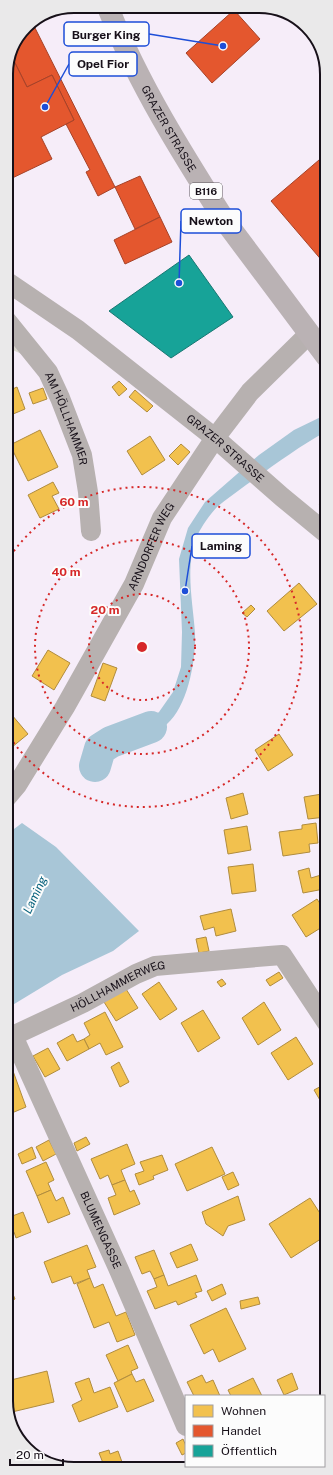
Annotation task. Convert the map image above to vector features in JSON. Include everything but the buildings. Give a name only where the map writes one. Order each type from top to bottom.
[{"type":"main road","name":"GRAZER STRASSE","points":[[110,13],[156,110],[225,221],[320,348]]},
{"type":"street","name":"GRAZER STRASSE","points":[[13,286],[78,330],[215,438],[320,528]]},
{"type":"street","name":"AM HÖLLHAMMER","points":[[13,329],[48,372],[60,398],[82,455],[88,492],[91,531]]},
{"type":"street","name":"ARNDORFER WEG","points":[[13,790],[18,785],[65,707],[134,584],[162,518],[215,438],[250,392],[309,334]]},
{"type":"street","name":"HÖLLHAMMERWEG","points":[[13,1036],[83,1004],[136,974],[155,966],[282,955],[320,1012]]},
{"type":"street","name":"BLUMENGASSE","points":[[13,1043],[119,1270],[185,1424]]},
{"type":"shaded area","points":[[13,340],[26,356],[13,350]]},
{"type":"water","points":[[320,417],[320,435],[286,457],[228,498],[212,513],[198,534],[191,558],[190,571],[195,633],[194,656],[189,682],[180,706],[174,716],[161,729],[141,738],[112,747],[108,734],[145,723],[159,712],[173,692],[181,667],[182,632],[179,559],[188,528],[205,502],[259,455],[294,430]]},
{"type":"water","points":[[22,823],[56,847],[139,931],[113,951],[62,975],[13,1005],[13,830]]},
{"type":"waterway","name":"Laming","points":[[95,766],[100,749],[111,742],[151,727]]},
{"type":"place","name":"Burger King","points":[[223,46]]},
{"type":"place","name":"Opel Fior","points":[[45,107]]},
{"type":"place","name":"Newton","points":[[179,283]]},
{"type":"place","name":"Laming","points":[[185,591]]}]
